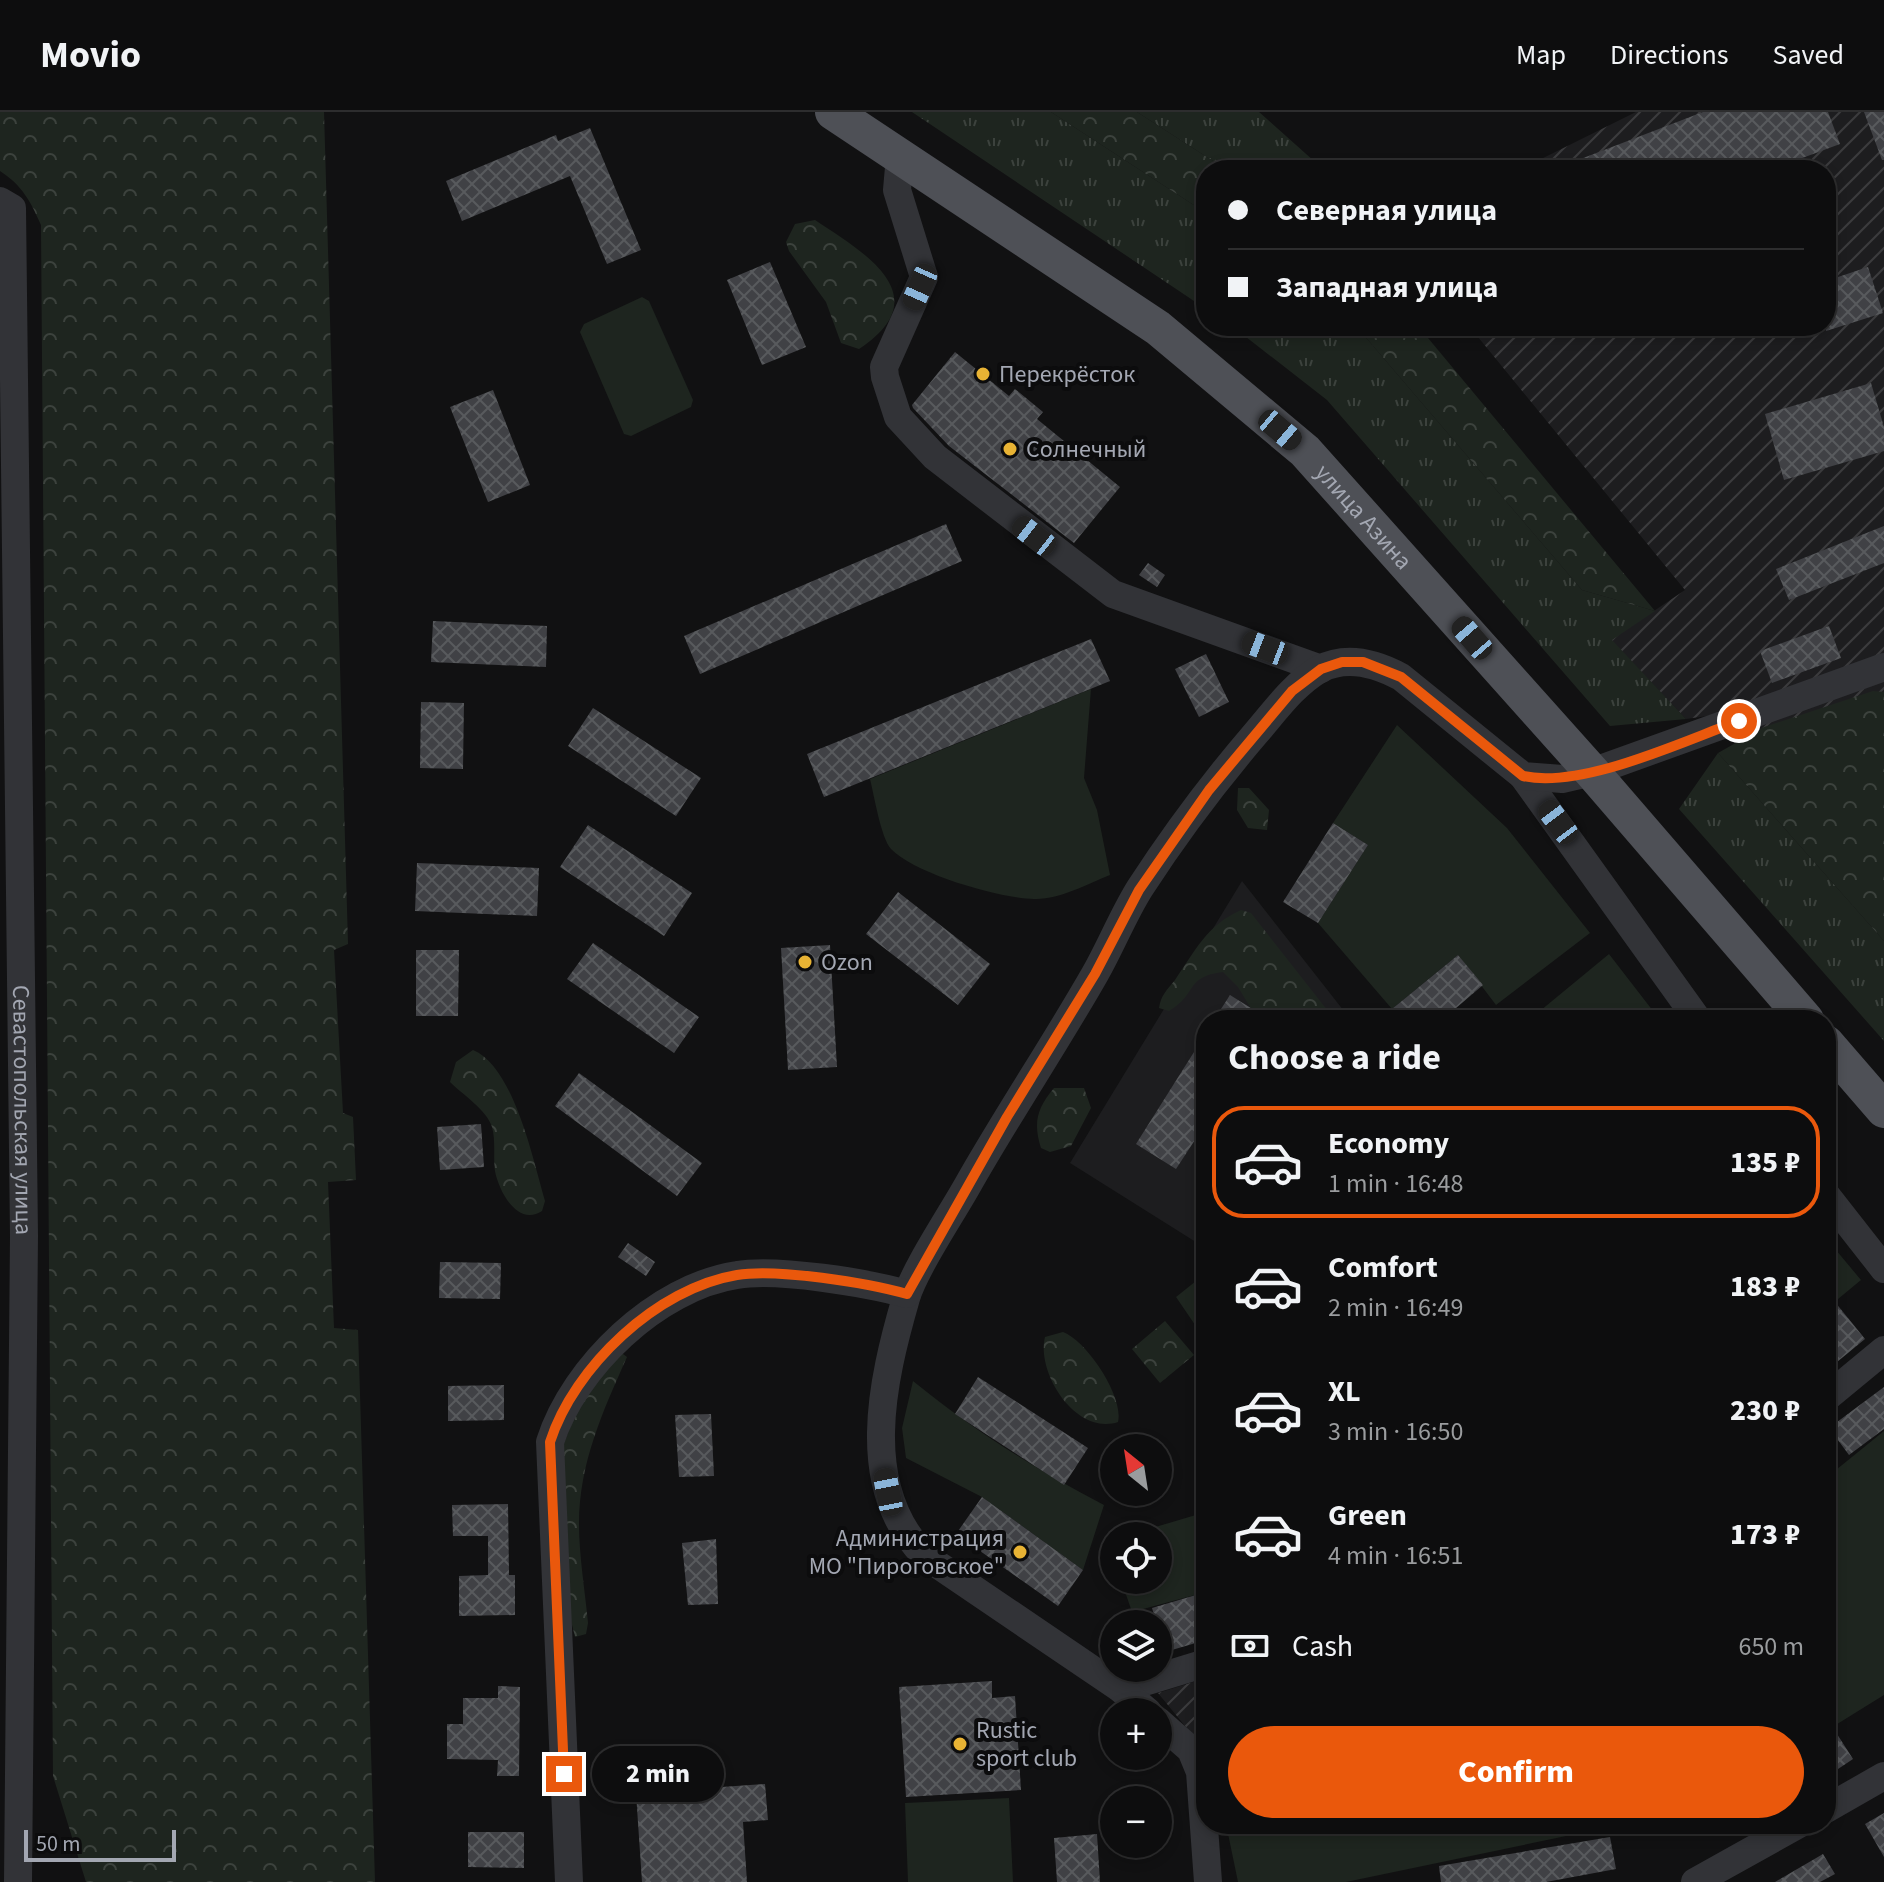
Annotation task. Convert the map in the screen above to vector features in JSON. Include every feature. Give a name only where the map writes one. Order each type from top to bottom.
[{"type":"main road","name":"улица Азина","points":[[833,112],[899,173],[1158,328],[1305,451],[1592,772],[1797,1010]]},
{"type":"main road","points":[[1836,1055],[1884,1110]]},
{"type":"street","points":[[899,173],[924,277],[884,367],[885,388],[898,417],[935,457],[971,487],[1113,594],[1321,669]]},
{"type":"street","name":"Севастопольская улица","points":[[0,201],[12,208],[12,1236],[18,1882]]},
{"type":"street","points":[[1132,1698],[925,1556],[901,1527],[888,1492],[880,1456],[881,1408],[907,1294],[1007,1117],[1095,974],[1139,890],[1230,764],[1292,691],[1321,669],[1342,662],[1383,667],[1401,677],[1523,776],[1691,1010]]},
{"type":"street","points":[[1523,776],[1562,779],[1592,772],[1884,667]]},
{"type":"street","points":[[1836,1208],[1884,1269]]},
{"type":"street","points":[[569,1882],[550,1442],[576,1383],[644,1318],[687,1291],[736,1275],[766,1274],[885,1288],[907,1294]]},
{"type":"street","points":[[1836,1390],[1884,1350]]},
{"type":"street","points":[[1121,1689],[1196,1666]]},
{"type":"street","points":[[1172,1733],[1191,1750],[1196,1762]]},
{"type":"street","points":[[1836,1803],[1884,1776]]},
{"type":"street","points":[[1205,1834],[1208,1882]]},
{"type":"street","points":[[1695,1882],[1781,1834]]},
{"type":"shaded area","points":[[1636,112],[1884,112],[1884,864],[1742,711],[1686,719],[1611,640],[1685,590],[1477,336],[1836,336],[1836,160],[1539,160]]},
{"type":"shaded area","points":[[1242,881],[1343,1010],[1196,1010],[1196,1242],[1070,1163]]},
{"type":"shaded area","points":[[1196,1681],[1196,1736],[1172,1710],[1172,1698],[1162,1698],[1158,1693]]},
{"type":"green space","points":[[0,112],[324,112],[348,944],[334,950],[343,1113],[353,1117],[356,1180],[328,1182],[334,1328],[358,1330],[375,1882],[86,1882],[53,1776],[41,225],[25,195],[0,171]]},
{"type":"green space","points":[[912,112],[1051,112],[1196,206],[1196,302]]},
{"type":"green space","points":[[1051,112],[1137,112],[1211,160],[1196,160],[1196,206]]},
{"type":"green space","points":[[1137,112],[1259,112],[1313,160],[1211,160]]},
{"type":"green space","points":[[815,220],[872,261],[886,277],[893,294],[893,311],[882,330],[859,349],[841,343],[826,302],[789,251],[786,242],[795,224]]},
{"type":"green space","points":[[642,297],[649,301],[693,400],[691,407],[631,436],[624,434],[580,332],[584,324]]},
{"type":"green space","points":[[1245,336],[1365,336],[1582,590],[1655,611],[1612,640],[1686,719],[1610,726],[1327,400]]},
{"type":"green space","points":[[1365,336],[1426,336],[1655,611],[1582,590]]},
{"type":"green space","points":[[1091,689],[1084,778],[1097,810],[1110,875],[1053,897],[1019,898],[938,876],[891,849],[881,826],[870,779]]},
{"type":"green space","points":[[1873,691],[1884,692],[1884,941],[1718,753],[1764,727]]},
{"type":"green space","points":[[1397,725],[1507,828],[1590,933],[1496,1005],[1458,955],[1392,1009],[1318,923],[1368,845],[1333,823]]},
{"type":"green space","points":[[1718,753],[1884,941],[1884,1041],[1679,809]]},
{"type":"green space","points":[[1238,788],[1249,788],[1269,810],[1267,830],[1248,828],[1237,810]]},
{"type":"green space","points":[[1241,910],[1251,913],[1327,1010],[1252,1010],[1238,987],[1223,972],[1202,978],[1169,1011],[1159,1008],[1165,993],[1203,940],[1229,916]]},
{"type":"green space","points":[[1609,954],[1652,1010],[1541,1010]]},
{"type":"green space","points":[[473,1050],[500,1075],[520,1116],[545,1201],[542,1211],[533,1215],[518,1211],[505,1197],[495,1171],[492,1127],[480,1108],[450,1082],[456,1062]]},
{"type":"green space","points":[[1054,1088],[1084,1088],[1091,1108],[1071,1146],[1050,1152],[1041,1148],[1037,1123],[1040,1109]]},
{"type":"green space","points":[[1836,1250],[1861,1280],[1836,1301]]},
{"type":"green space","points":[[1196,1281],[1196,1326],[1176,1297]]},
{"type":"green space","points":[[1165,1321],[1194,1355],[1160,1383],[1132,1349]]},
{"type":"green space","points":[[1063,1332],[1083,1346],[1102,1371],[1115,1399],[1118,1422],[1102,1424],[1088,1420],[1062,1398],[1053,1383],[1044,1352],[1045,1337]]},
{"type":"green space","points":[[619,1351],[627,1357],[601,1417],[583,1480],[579,1536],[588,1623],[586,1634],[575,1637],[563,1588],[562,1448],[594,1368]]},
{"type":"green space","points":[[913,1381],[1005,1448],[1100,1503],[1104,1506],[1083,1570],[982,1497],[906,1458],[902,1428]]},
{"type":"green space","points":[[1884,1431],[1884,1695],[1836,1725],[1836,1470]]},
{"type":"green space","points":[[1196,1515],[1196,1595],[1131,1610],[1126,1594],[1172,1594],[1172,1522]]},
{"type":"green space","points":[[1009,1798],[1013,1882],[908,1882],[905,1803]]},
{"type":"green space","points":[[1228,1834],[1576,1834],[1346,1882],[1238,1882]]},
{"type":"building","points":[[1703,112],[1828,112],[1840,144],[1797,160],[1578,160]]},
{"type":"building","points":[[1864,112],[1884,112],[1884,160],[1882,160]]},
{"type":"building","points":[[590,128],[641,250],[607,264],[570,176],[462,221],[446,181],[556,135],[558,141]]},
{"type":"building","points":[[770,262],[806,347],[762,365],[727,280]]},
{"type":"building","points":[[1868,267],[1883,313],[1836,328],[1836,278]]},
{"type":"building","name":"Солнечный","points":[[955,352],[1009,396],[1015,389],[1043,412],[1037,419],[1120,487],[1074,543],[949,446],[913,408],[912,405]]},
{"type":"building","points":[[1871,383],[1884,427],[1884,451],[1784,480],[1765,414]]},
{"type":"building","points":[[493,390],[530,485],[488,502],[450,407]]},
{"type":"building","points":[[946,524],[962,561],[700,674],[684,636]]},
{"type":"building","points":[[1884,526],[1884,563],[1789,600],[1776,569]]},
{"type":"building","points":[[1148,563],[1165,575],[1157,587],[1139,575]]},
{"type":"building","points":[[433,621],[547,626],[546,667],[431,662]]},
{"type":"building","points":[[1829,626],[1841,658],[1772,683],[1760,651]]},
{"type":"building","points":[[1091,639],[1110,681],[824,797],[807,754]]},
{"type":"building","points":[[1206,654],[1229,702],[1199,717],[1175,669]]},
{"type":"building","points":[[421,702],[464,703],[463,769],[420,768]]},
{"type":"building","points":[[593,708],[701,778],[676,816],[568,746]]},
{"type":"building","points":[[1333,823],[1368,845],[1318,923],[1283,902]]},
{"type":"building","points":[[588,825],[692,893],[664,936],[560,867]]},
{"type":"building","points":[[417,863],[539,868],[537,916],[415,911]]},
{"type":"building","points":[[898,892],[990,964],[958,1005],[866,934]]},
{"type":"building","points":[[593,943],[699,1017],[674,1053],[567,979]]},
{"type":"building","points":[[830,945],[837,1067],[788,1070],[781,948]]},
{"type":"building","points":[[416,950],[459,950],[458,1016],[416,1016]]},
{"type":"building","points":[[1458,955],[1483,985],[1454,1010],[1392,1009]]},
{"type":"building","points":[[1230,995],[1254,1010],[1220,1010]]},
{"type":"building","points":[[1196,1049],[1196,1138],[1176,1169],[1136,1144]]},
{"type":"building","points":[[579,1073],[702,1163],[677,1196],[555,1106]]},
{"type":"building","points":[[481,1124],[484,1167],[440,1170],[437,1127]]},
{"type":"building","points":[[628,1243],[655,1262],[646,1276],[618,1257]]},
{"type":"building","points":[[440,1262],[501,1263],[500,1299],[439,1298]]},
{"type":"building","points":[[1836,1303],[1865,1339],[1836,1363]]},
{"type":"building","points":[[978,1377],[1088,1448],[1064,1485],[955,1414]]},
{"type":"building","points":[[504,1385],[504,1420],[448,1421],[448,1386]]},
{"type":"building","points":[[1884,1387],[1884,1429],[1849,1455],[1836,1437],[1836,1423]]},
{"type":"building","points":[[711,1414],[714,1476],[679,1477],[675,1415]]},
{"type":"building","name":"Администрация МО \"Пироговское\"","points":[[982,1497],[1083,1570],[1058,1606],[956,1534]]},
{"type":"building","points":[[508,1504],[509,1575],[515,1575],[515,1615],[459,1616],[459,1576],[488,1575],[488,1536],[453,1536],[452,1505]]},
{"type":"building","points":[[716,1539],[718,1604],[688,1605],[682,1543]]},
{"type":"building","points":[[1196,1595],[1196,1643],[1172,1650],[1172,1610],[1153,1610]]},
{"type":"building","name":"Rustic sport club","points":[[992,1681],[992,1698],[1015,1696],[1021,1790],[906,1797],[899,1687]]},
{"type":"building","points":[[498,1686],[520,1687],[519,1776],[497,1776],[498,1760],[447,1759],[447,1724],[463,1724],[463,1698],[498,1698]]},
{"type":"building","points":[[1836,1735],[1853,1759],[1836,1770]]},
{"type":"building","points":[[765,1784],[768,1820],[743,1822],[747,1882],[642,1882],[636,1793]]},
{"type":"building","points":[[1884,1813],[1884,1857],[1865,1824]]},
{"type":"building","points":[[468,1832],[524,1832],[524,1868],[468,1867]]},
{"type":"building","points":[[1097,1834],[1100,1882],[1057,1882],[1054,1838]]},
{"type":"building","points":[[1610,1837],[1616,1869],[1546,1882],[1441,1882],[1439,1866]]},
{"type":"building","points":[[1823,1854],[1835,1874],[1820,1882],[1775,1882]]},
{"type":"place","name":"Перекрёсток","points":[[983,374]]},
{"type":"place","name":"Солнечный","points":[[1010,449]]},
{"type":"place","name":"Ozon","points":[[805,962]]},
{"type":"place","name":"Администрация МО \"Пироговское\"","points":[[1020,1552]]},
{"type":"place","name":"Rustic sport club","points":[[960,1744]]},
{"type":"route","points":[[564,1774],[550,1442],[559,1413],[576,1383],[644,1318],[687,1291],[736,1275],[766,1274],[885,1288],[907,1294],[1007,1117],[1095,974],[1139,890],[1209,790],[1292,691],[1321,669],[1342,662],[1363,662],[1383,667],[1401,677],[1523,776],[1542,780],[1592,772],[1739,721]]}]
